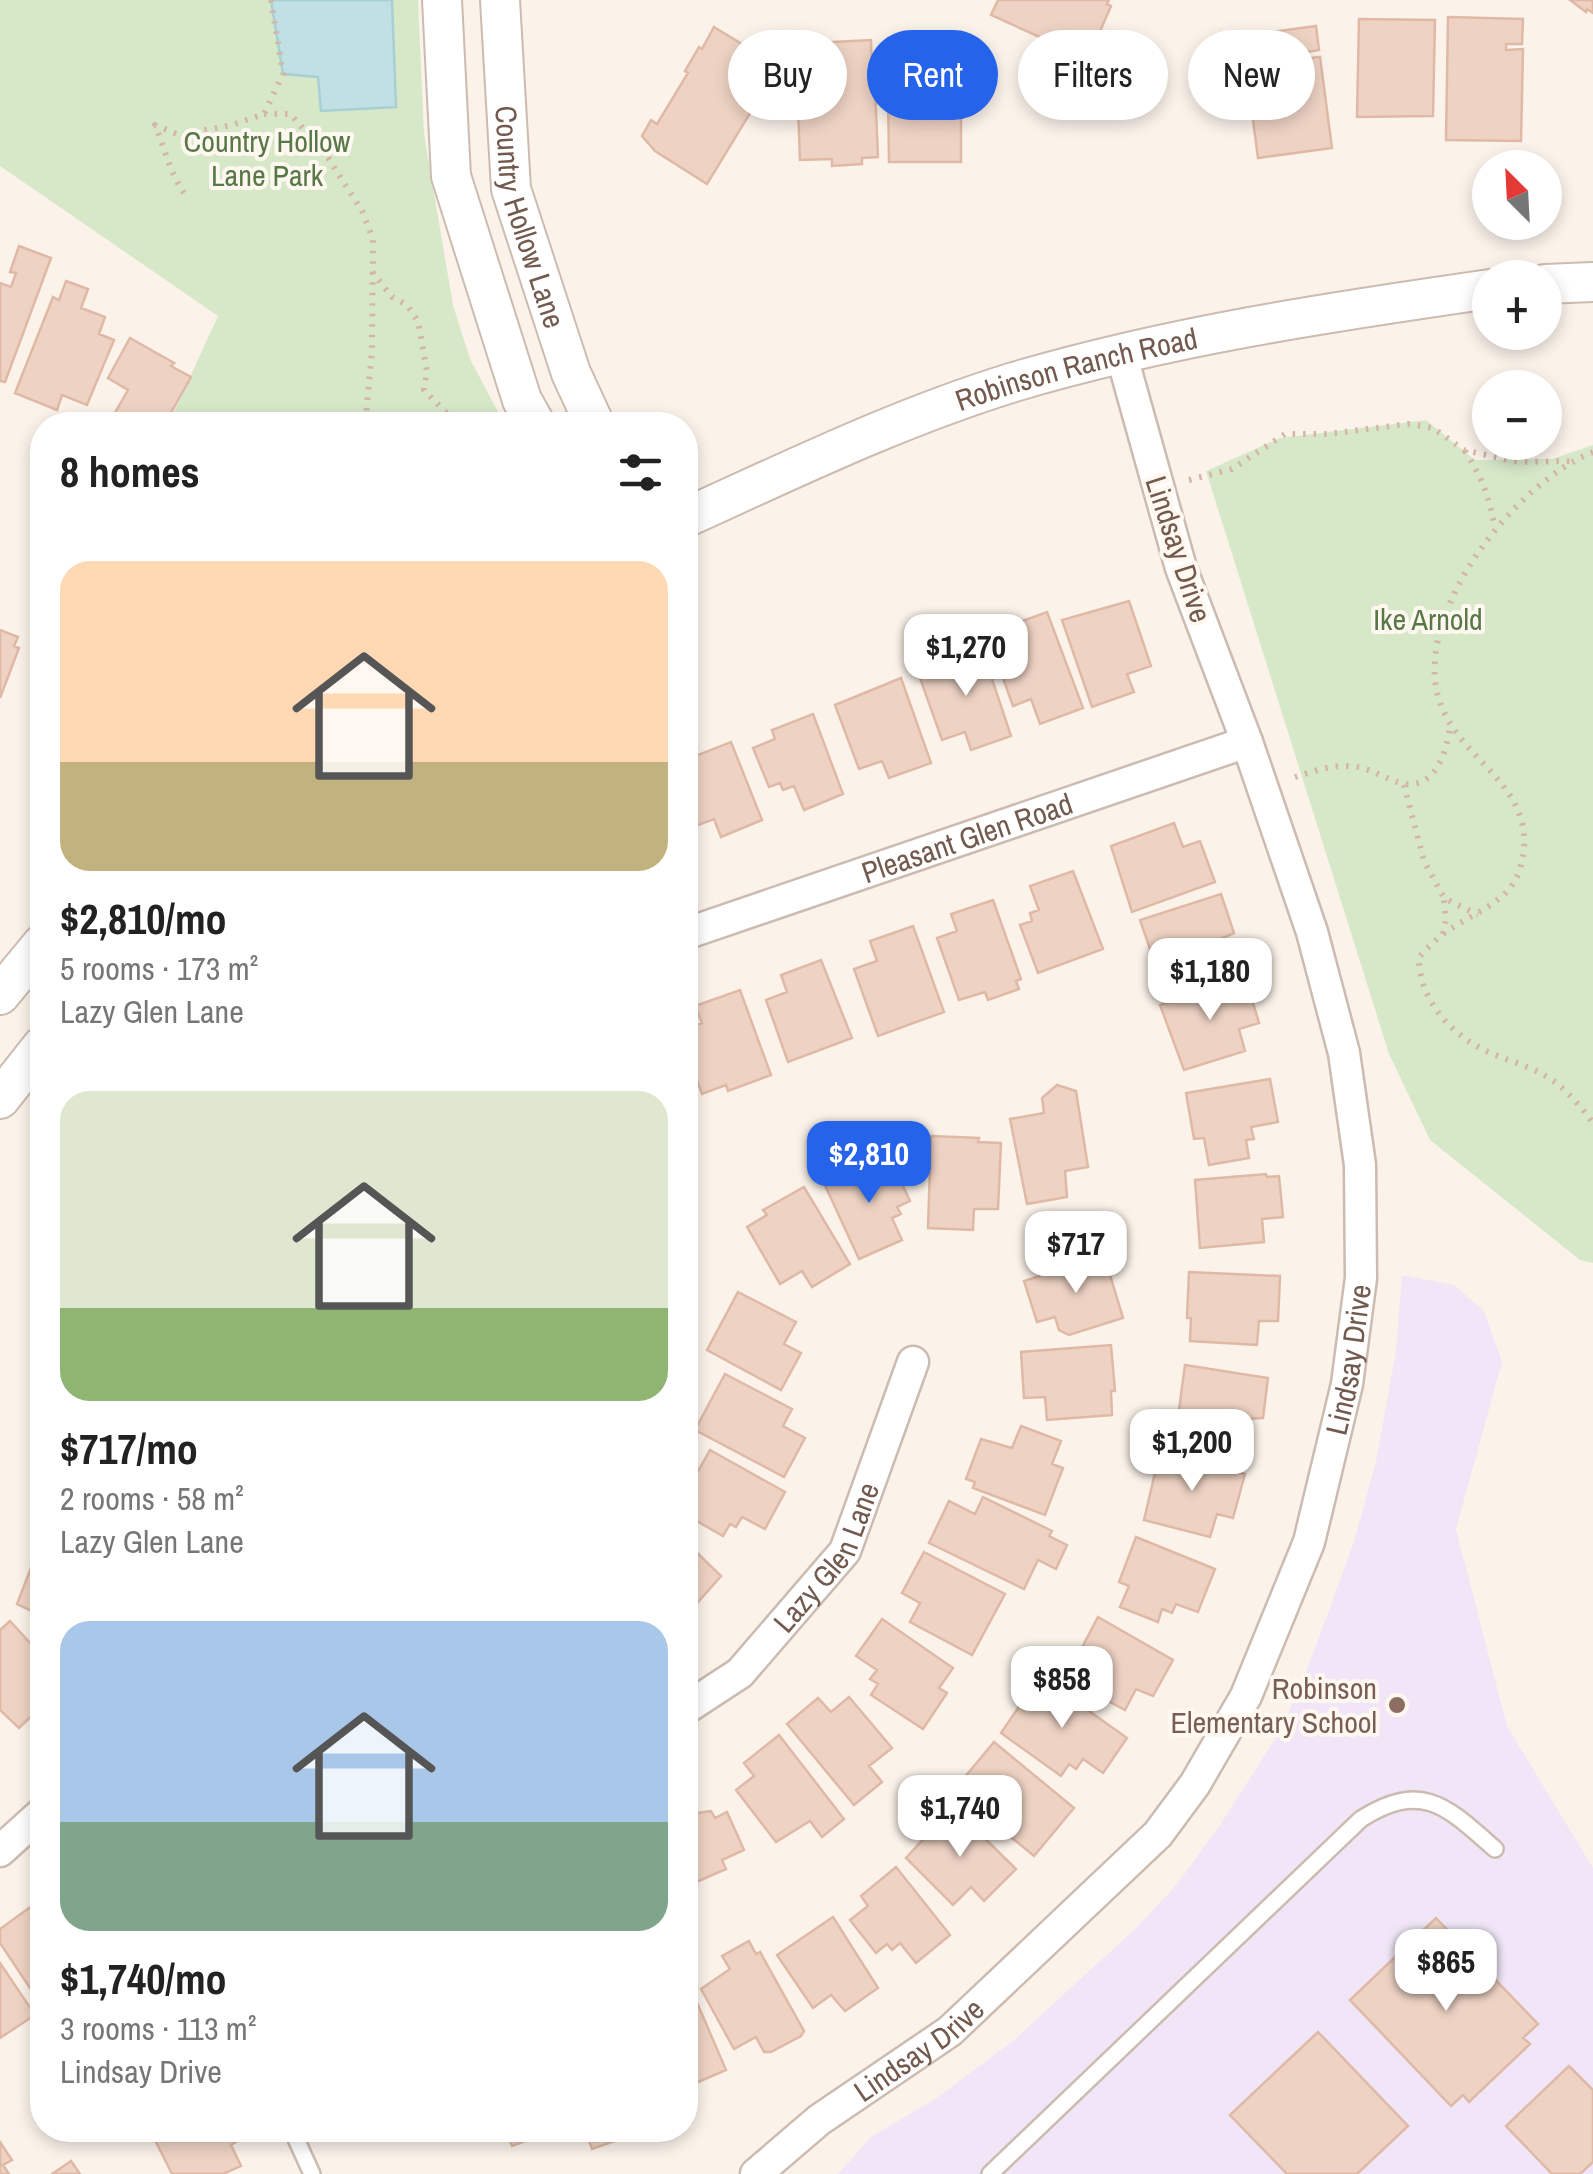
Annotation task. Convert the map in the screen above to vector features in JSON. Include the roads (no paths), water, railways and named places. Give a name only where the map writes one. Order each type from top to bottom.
[{"type":"street","name":"Country Hollow Lane","points":[[442,0],[451,176],[529,412]]},
{"type":"street","name":"Country Hollow Lane","points":[[500,0],[511,189],[572,373],[589,412]]},
{"type":"street","points":[[1562,283],[1593,282]]},
{"type":"street","name":"Robinson Ranch Road","points":[[698,512],[891,425],[1012,383],[1120,353],[1334,311],[1472,292]]},
{"type":"street","name":"Lindsay Drive","points":[[756,2174],[819,2120],[950,2031],[1158,1834],[1195,1784],[1246,1696],[1309,1542],[1347,1384],[1361,1278],[1360,1165],[1344,1053],[1312,932],[1247,742],[1181,568],[1120,353]]},
{"type":"street","name":"Pleasant Glen Road","points":[[698,930],[1247,742]]},
{"type":"street","points":[[0,994],[30,958]]},
{"type":"street","points":[[0,1100],[30,1061]]},
{"type":"street","name":"Lazy Glen Lane","points":[[698,1700],[740,1673],[845,1552],[913,1362]]},
{"type":"street","points":[[0,1851],[30,1824]]},
{"type":"lane","points":[[990,2174],[1361,1819],[1384,1805],[1412,1798],[1441,1804],[1495,1850]]},
{"type":"lane","points":[[297,2142],[312,2174]]},
{"type":"water","points":[[271,0],[392,0],[396,107],[321,111],[318,77],[283,74]]},
{"type":"place","name":"Robinson Elementary School","points":[[1397,1705]]},
{"type":"park label","name":"Country Hollow Lane Park","points":[[267,158]]},
{"type":"park label","name":"Ike Arnold","points":[[1428,619]]}]
